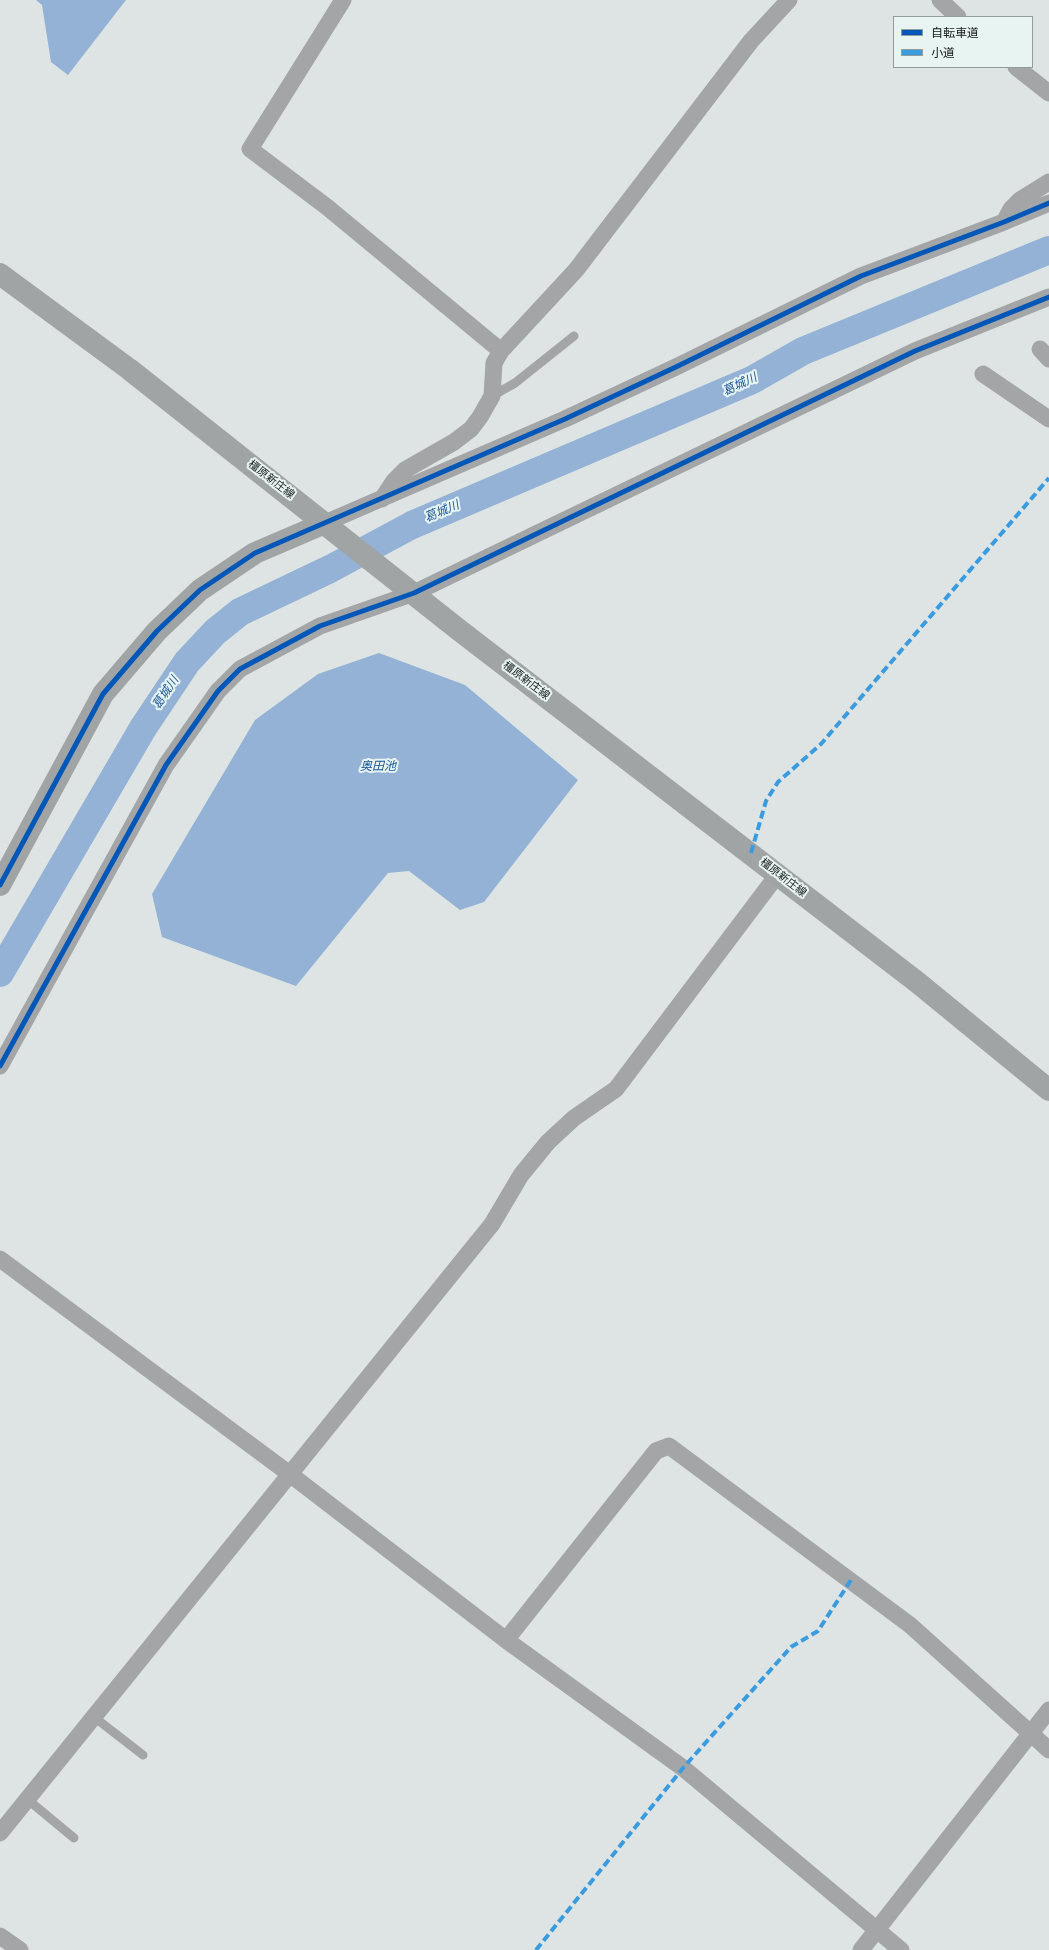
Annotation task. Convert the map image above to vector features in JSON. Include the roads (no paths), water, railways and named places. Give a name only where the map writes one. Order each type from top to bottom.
[{"type":"main road","name":"橿原新庄線","points":[[0,274],[87,338],[917,982],[1049,1090]]},
{"type":"main road","points":[[0,885],[104,694],[157,631],[200,590],[255,553],[330,526]]},
{"type":"street","points":[[343,0],[250,149],[327,207],[501,351]]},
{"type":"street","points":[[382,499],[394,481],[405,470],[454,442],[471,429],[492,396],[494,362],[501,351],[576,270],[751,41],[789,0]]},
{"type":"street","points":[[940,0],[957,16]]},
{"type":"street","points":[[1017,68],[1049,93]]},
{"type":"street","points":[[1004,222],[1020,200],[1049,182]]},
{"type":"street","points":[[330,526],[382,499],[678,366],[861,276],[1004,222],[1049,203]]},
{"type":"street","points":[[0,1066],[166,765],[218,691],[240,669],[320,626],[414,593],[915,351],[1049,297]]},
{"type":"street","points":[[984,374],[1049,419]]},
{"type":"street","points":[[0,1833],[291,1475],[492,1224],[521,1175],[548,1142],[574,1118],[616,1089],[778,874]]},
{"type":"street","points":[[0,1259],[291,1475],[506,1640],[683,1768],[900,1950]]},
{"type":"street","points":[[506,1640],[656,1451],[669,1446],[910,1625],[1029,1734],[1049,1750]]},
{"type":"street","points":[[861,1950],[1049,1710]]},
{"type":"street","points":[[0,1936],[20,1950]]},
{"type":"lane","points":[[492,396],[516,384],[574,336]]},
{"type":"lane","points":[[94,1716],[143,1755]]},
{"type":"lane","points":[[27,1800],[74,1838]]},
{"type":"water","points":[[36,0],[126,0],[68,75],[51,62],[42,5]]},
{"type":"water","name":"奥田池","points":[[379,653],[465,685],[578,780],[484,902],[460,910],[409,871],[388,873],[296,986],[162,937],[152,894],[255,720],[318,674]]},
{"type":"waterway","name":"葛城川","points":[[0,973],[143,728],[187,662],[215,632],[240,612],[330,569],[412,525],[752,380],[803,351],[1049,250]]}]
